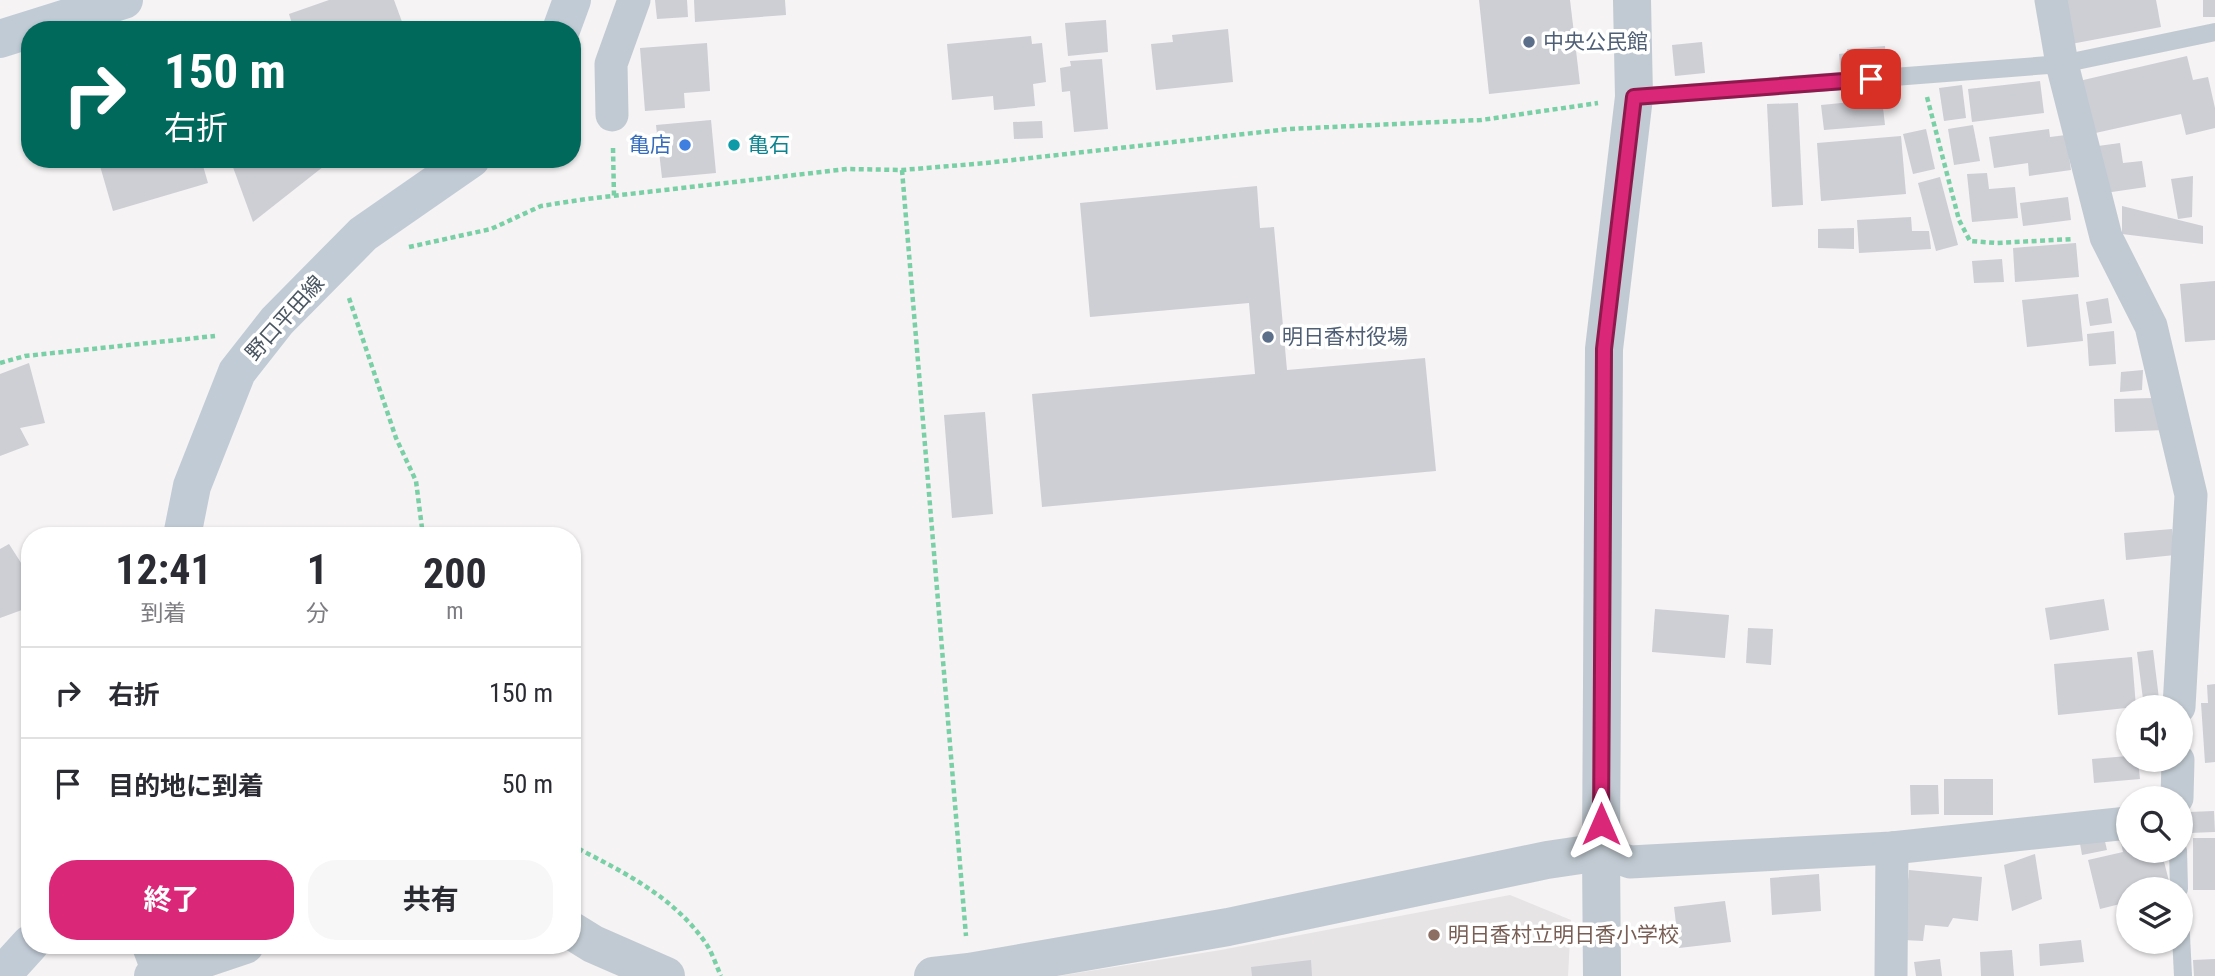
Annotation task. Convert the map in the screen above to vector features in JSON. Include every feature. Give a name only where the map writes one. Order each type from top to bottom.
[{"type":"main road","points":[[57,21],[124,0]]},
{"type":"main road","points":[[564,21],[572,0]]},
{"type":"main road","points":[[0,39],[21,32]]},
{"type":"main road","name":"野口平田線","points":[[184,527],[192,486],[237,372],[277,321],[363,234],[458,168]]},
{"type":"main road","points":[[1,976],[21,954]]},
{"type":"street","points":[[612,115],[611,64],[635,0]]},
{"type":"street","points":[[1602,976],[1604,349],[1634,97],[1632,0]]},
{"type":"street","points":[[2051,0],[2062,64],[2106,236],[2151,326],[2191,495],[2180,695]]},
{"type":"street","points":[[951,974],[1228,927],[1533,863],[1601,852],[1630,862],[1892,848],[2116,824]]},
{"type":"street","points":[[1891,976],[1892,848]]},
{"type":"street","points":[[581,937],[666,976]]},
{"type":"street","points":[[153,965],[204,954]]},
{"type":"lane","points":[[1634,97],[2062,64],[2215,32]]},
{"type":"lane","points":[[2182,954],[2183,976]]},
{"type":"path","points":[[1921,75],[1959,220],[1970,241],[1997,243],[2106,236]]},
{"type":"path","points":[[405,248],[491,229],[541,206],[614,197],[847,170],[902,170],[986,163],[1289,129],[1481,120],[1634,97]]},
{"type":"path","points":[[612,115],[614,197]]},
{"type":"path","points":[[902,170],[951,974]]},
{"type":"path","points":[[345,288],[396,438],[416,481],[422,527]]},
{"type":"path","points":[[0,363],[25,356],[215,336]]},
{"type":"path","points":[[581,850],[660,895],[691,924],[707,944],[721,976]]},
{"type":"shaded area","name":"明日香村立明日香小学校","points":[[1510,895],[1571,920],[1568,976],[1058,976],[1221,950]]},
{"type":"building","points":[[329,0],[394,0],[402,21],[291,21],[289,14]]},
{"type":"building","points":[[655,0],[687,0],[688,17],[657,19]]},
{"type":"building","points":[[694,0],[785,0],[786,15],[695,22]]},
{"type":"building","name":"中央公民館","points":[[1479,0],[1570,0],[1580,84],[1489,94]]},
{"type":"building","points":[[2063,0],[2156,0],[2161,27],[2071,44]]},
{"type":"building","points":[[2203,0],[2215,0],[2215,17],[2203,17]]},
{"type":"building","points":[[1106,20],[1108,52],[1068,56],[1065,23]]},
{"type":"building","points":[[1228,29],[1233,82],[1156,90],[1151,44],[1173,42],[1172,35]]},
{"type":"building","points":[[1031,36],[1032,44],[1042,43],[1046,82],[1033,84],[1035,106],[994,110],[993,96],[952,100],[947,44]]},
{"type":"building","points":[[1702,42],[1705,73],[1675,76],[1672,45]]},
{"type":"building","points":[[707,43],[710,91],[684,93],[685,108],[645,111],[640,48]]},
{"type":"building","points":[[1885,46],[1887,71],[1841,75],[1839,54],[1847,53],[1847,49]]},
{"type":"building","points":[[2187,56],[2193,80],[2208,77],[2215,108],[2215,128],[2186,135],[2181,114],[2091,134],[2079,81]]},
{"type":"building","points":[[1102,59],[1108,129],[1074,132],[1070,91],[1062,92],[1060,68],[1071,66],[1070,61]]},
{"type":"building","points":[[2040,81],[2044,113],[1972,122],[1968,89]]},
{"type":"building","points":[[1962,85],[1966,118],[1944,121],[1939,88]]},
{"type":"building","points":[[1882,99],[1885,125],[1824,130],[1821,105]]},
{"type":"building","points":[[1798,103],[1803,205],[1772,207],[1767,104]]},
{"type":"building","points":[[711,120],[716,173],[662,178],[656,125]]},
{"type":"building","points":[[1042,121],[1043,138],[1014,139],[1013,122]]},
{"type":"building","points":[[1973,125],[1980,161],[1954,165],[1948,129]]},
{"type":"building","points":[[1926,129],[1935,169],[1913,174],[1903,134]]},
{"type":"building","points":[[2049,129],[2050,137],[2066,135],[2071,170],[2029,176],[2028,163],[1994,168],[1989,137]]},
{"type":"building","points":[[1901,136],[1906,194],[1821,201],[1817,143]]},
{"type":"building","points":[[2120,143],[2123,163],[2142,161],[2146,187],[2105,193],[2098,146]]},
{"type":"building","points":[[101,168],[204,168],[208,183],[113,211]]},
{"type":"building","points":[[233,168],[322,168],[253,222]]},
{"type":"building","points":[[1987,173],[1989,189],[2015,187],[2018,218],[1972,222],[1967,174]]},
{"type":"building","points":[[2193,176],[2192,217],[2178,219],[2171,179]]},
{"type":"building","points":[[1940,177],[1958,245],[1936,251],[1918,183]]},
{"type":"building","name":"明日香村役場","points":[[1257,186],[1260,228],[1274,227],[1287,370],[1425,358],[1436,471],[1042,507],[1032,394],[1255,374],[1249,303],[1090,317],[1080,203]]},
{"type":"building","points":[[2068,197],[2071,220],[2023,226],[2020,203]]},
{"type":"building","points":[[2122,206],[2203,226],[2203,244],[2122,234]]},
{"type":"building","points":[[1911,217],[1912,231],[1929,231],[1931,249],[1859,253],[1857,220]]},
{"type":"building","points":[[1854,228],[1854,249],[1818,248],[1818,229]]},
{"type":"building","points":[[2076,243],[2079,277],[2015,282],[2013,248]]},
{"type":"building","points":[[2002,259],[2004,282],[1974,283],[1972,261]]},
{"type":"building","points":[[2215,281],[2215,340],[2185,342],[2180,284]]},
{"type":"building","points":[[2078,294],[2083,341],[2027,347],[2022,300]]},
{"type":"building","points":[[2108,298],[2112,323],[2090,326],[2086,302]]},
{"type":"building","points":[[2114,331],[2116,364],[2089,366],[2087,334]]},
{"type":"building","points":[[29,363],[45,423],[20,428],[29,445],[0,456],[0,374]]},
{"type":"building","points":[[2143,370],[2142,390],[2120,392],[2121,372]]},
{"type":"building","points":[[2154,398],[2165,430],[2115,432],[2114,399]]},
{"type":"building","points":[[985,412],[993,514],[952,518],[944,415]]},
{"type":"building","points":[[2172,529],[2175,555],[2126,560],[2124,533]]},
{"type":"building","points":[[9,544],[21,563],[21,610],[0,618],[0,549]]},
{"type":"building","points":[[2104,599],[2109,630],[2050,640],[2045,608]]},
{"type":"building","points":[[1655,609],[1729,615],[1725,658],[1652,652]]},
{"type":"building","points":[[1748,628],[1773,629],[1771,665],[1746,663]]},
{"type":"building","points":[[2153,650],[2159,695],[2142,695],[2137,652]]},
{"type":"building","points":[[2132,657],[2135,695],[2116,695],[2116,709],[2058,715],[2054,664]]},
{"type":"building","points":[[2215,684],[2215,762],[2205,763],[2201,703],[2208,703],[2207,685]]},
{"type":"building","points":[[2116,757],[2116,772],[2139,772],[2140,779],[2094,783],[2092,759]]},
{"type":"building","points":[[1944,779],[1993,779],[1993,815],[1944,815]]},
{"type":"building","points":[[1910,785],[1938,785],[1939,814],[1911,815]]},
{"type":"building","points":[[2214,811],[2215,832],[2193,833],[2193,812]]},
{"type":"building","points":[[2103,833],[2107,850],[2082,855],[2079,838]]},
{"type":"building","points":[[2193,838],[2215,838],[2215,890],[2193,890]]},
{"type":"building","points":[[2035,854],[2042,899],[2012,911],[2004,865]]},
{"type":"building","points":[[2116,854],[2116,863],[2164,863],[2168,877],[2116,877],[2116,905],[2100,909],[2088,860]]},
{"type":"building","points":[[1909,870],[1982,877],[1978,921],[1953,918],[1948,927],[1925,925],[1923,941],[1903,940]]},
{"type":"building","points":[[1819,874],[1821,911],[1772,915],[1770,878]]},
{"type":"building","points":[[1725,901],[1731,942],[1679,948],[1674,907]]},
{"type":"building","points":[[2081,940],[2084,962],[2040,966],[2039,944]]},
{"type":"building","points":[[2012,950],[2014,976],[1981,976],[1980,952]]},
{"type":"building","points":[[1940,959],[1942,976],[1916,976],[1914,962]]},
{"type":"building","points":[[2215,959],[2215,976],[2194,976],[2193,960]]},
{"type":"building","points":[[1311,960],[1312,976],[1252,976],[1251,967]]},
{"type":"place","name":"中央公民館","points":[[1529,42]]},
{"type":"place","name":"亀店","points":[[685,145]]},
{"type":"place","name":"亀石","points":[[734,145]]},
{"type":"place","name":"明日香村役場","points":[[1268,337]]},
{"type":"place","name":"明日香村立明日香小学校","points":[[1434,935]]},
{"type":"route","points":[[1601,824],[1604,349],[1634,97],[1871,79]]}]
